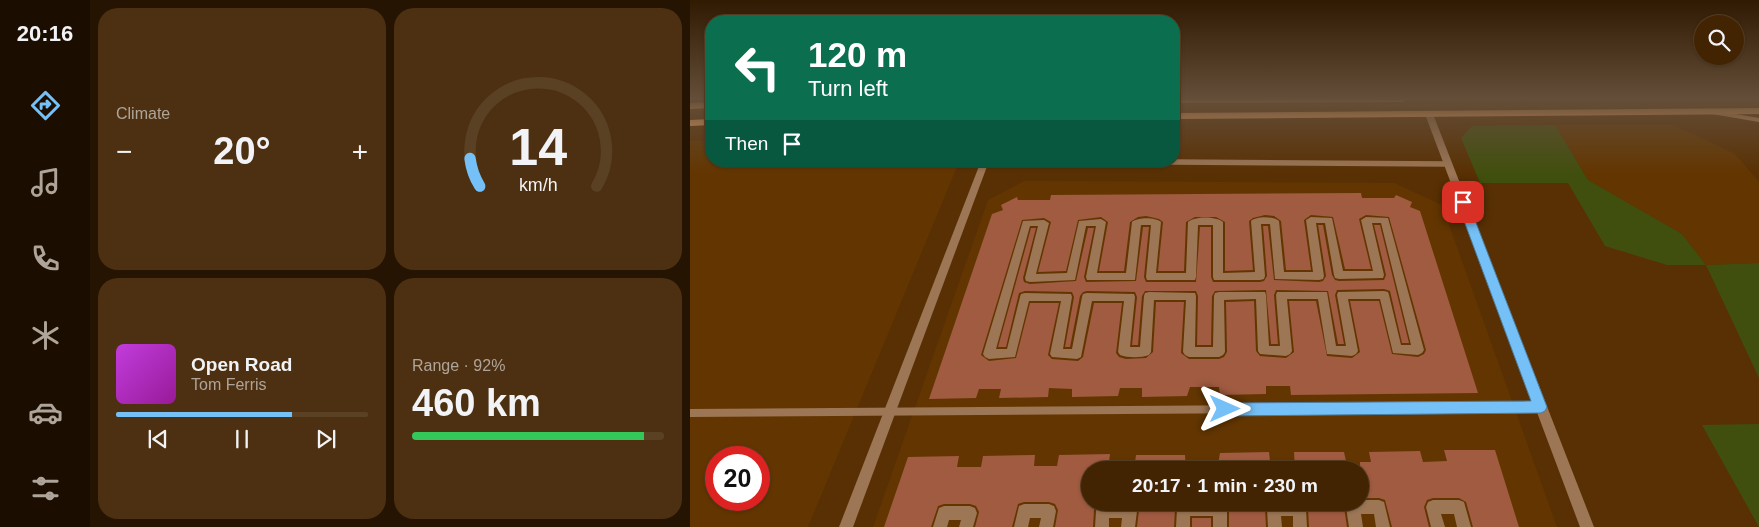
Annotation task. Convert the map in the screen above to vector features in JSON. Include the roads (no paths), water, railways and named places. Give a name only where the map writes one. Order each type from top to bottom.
[{"type":"street","points":[[1433,124],[1587,527]]},
{"type":"street","points":[[846,527],[983,167]]},
{"type":"street","points":[[1311,220],[1329,220],[1339,275],[1379,275],[1366,220],[1385,220],[1418,350],[1397,350],[1384,295],[1342,295],[1352,351],[1331,351],[1323,295],[1281,295],[1286,351],[1264,351],[1261,295],[1219,296],[1219,352],[1189,352],[1191,296],[1149,296],[1144,352],[1124,352],[1130,297],[1087,297],[1077,354],[1056,354],[1067,297],[1025,297],[1011,354],[989,354],[1026,223],[1044,223],[1030,278],[1071,277],[1082,223],[1100,222],[1091,278],[1131,277],[1137,222],[1156,222],[1151,277],[1191,277],[1193,222],[1218,222],[1218,276],[1260,276],[1256,221],[1274,221],[1279,276],[1319,276],[1311,220]]},
{"type":"street","points":[[1356,527],[1354,507],[1379,507],[1383,527]]},
{"type":"street","points":[[1438,527],[1433,507],[1459,507],[1464,527]]},
{"type":"street","points":[[1184,527],[1184,509],[1220,509],[1220,527]]},
{"type":"street","points":[[1275,527],[1274,509],[1299,509],[1300,527]]},
{"type":"street","points":[[1021,527],[1024,511],[1049,511],[1046,527]]},
{"type":"street","points":[[1102,527],[1103,511],[1130,511],[1128,527]]},
{"type":"street","points":[[940,527],[944,513],[970,513],[966,527]]},
{"type":"lane","points":[[1180,162],[1448,164]]},
{"type":"lane","points":[[690,414],[1541,407]]}]
